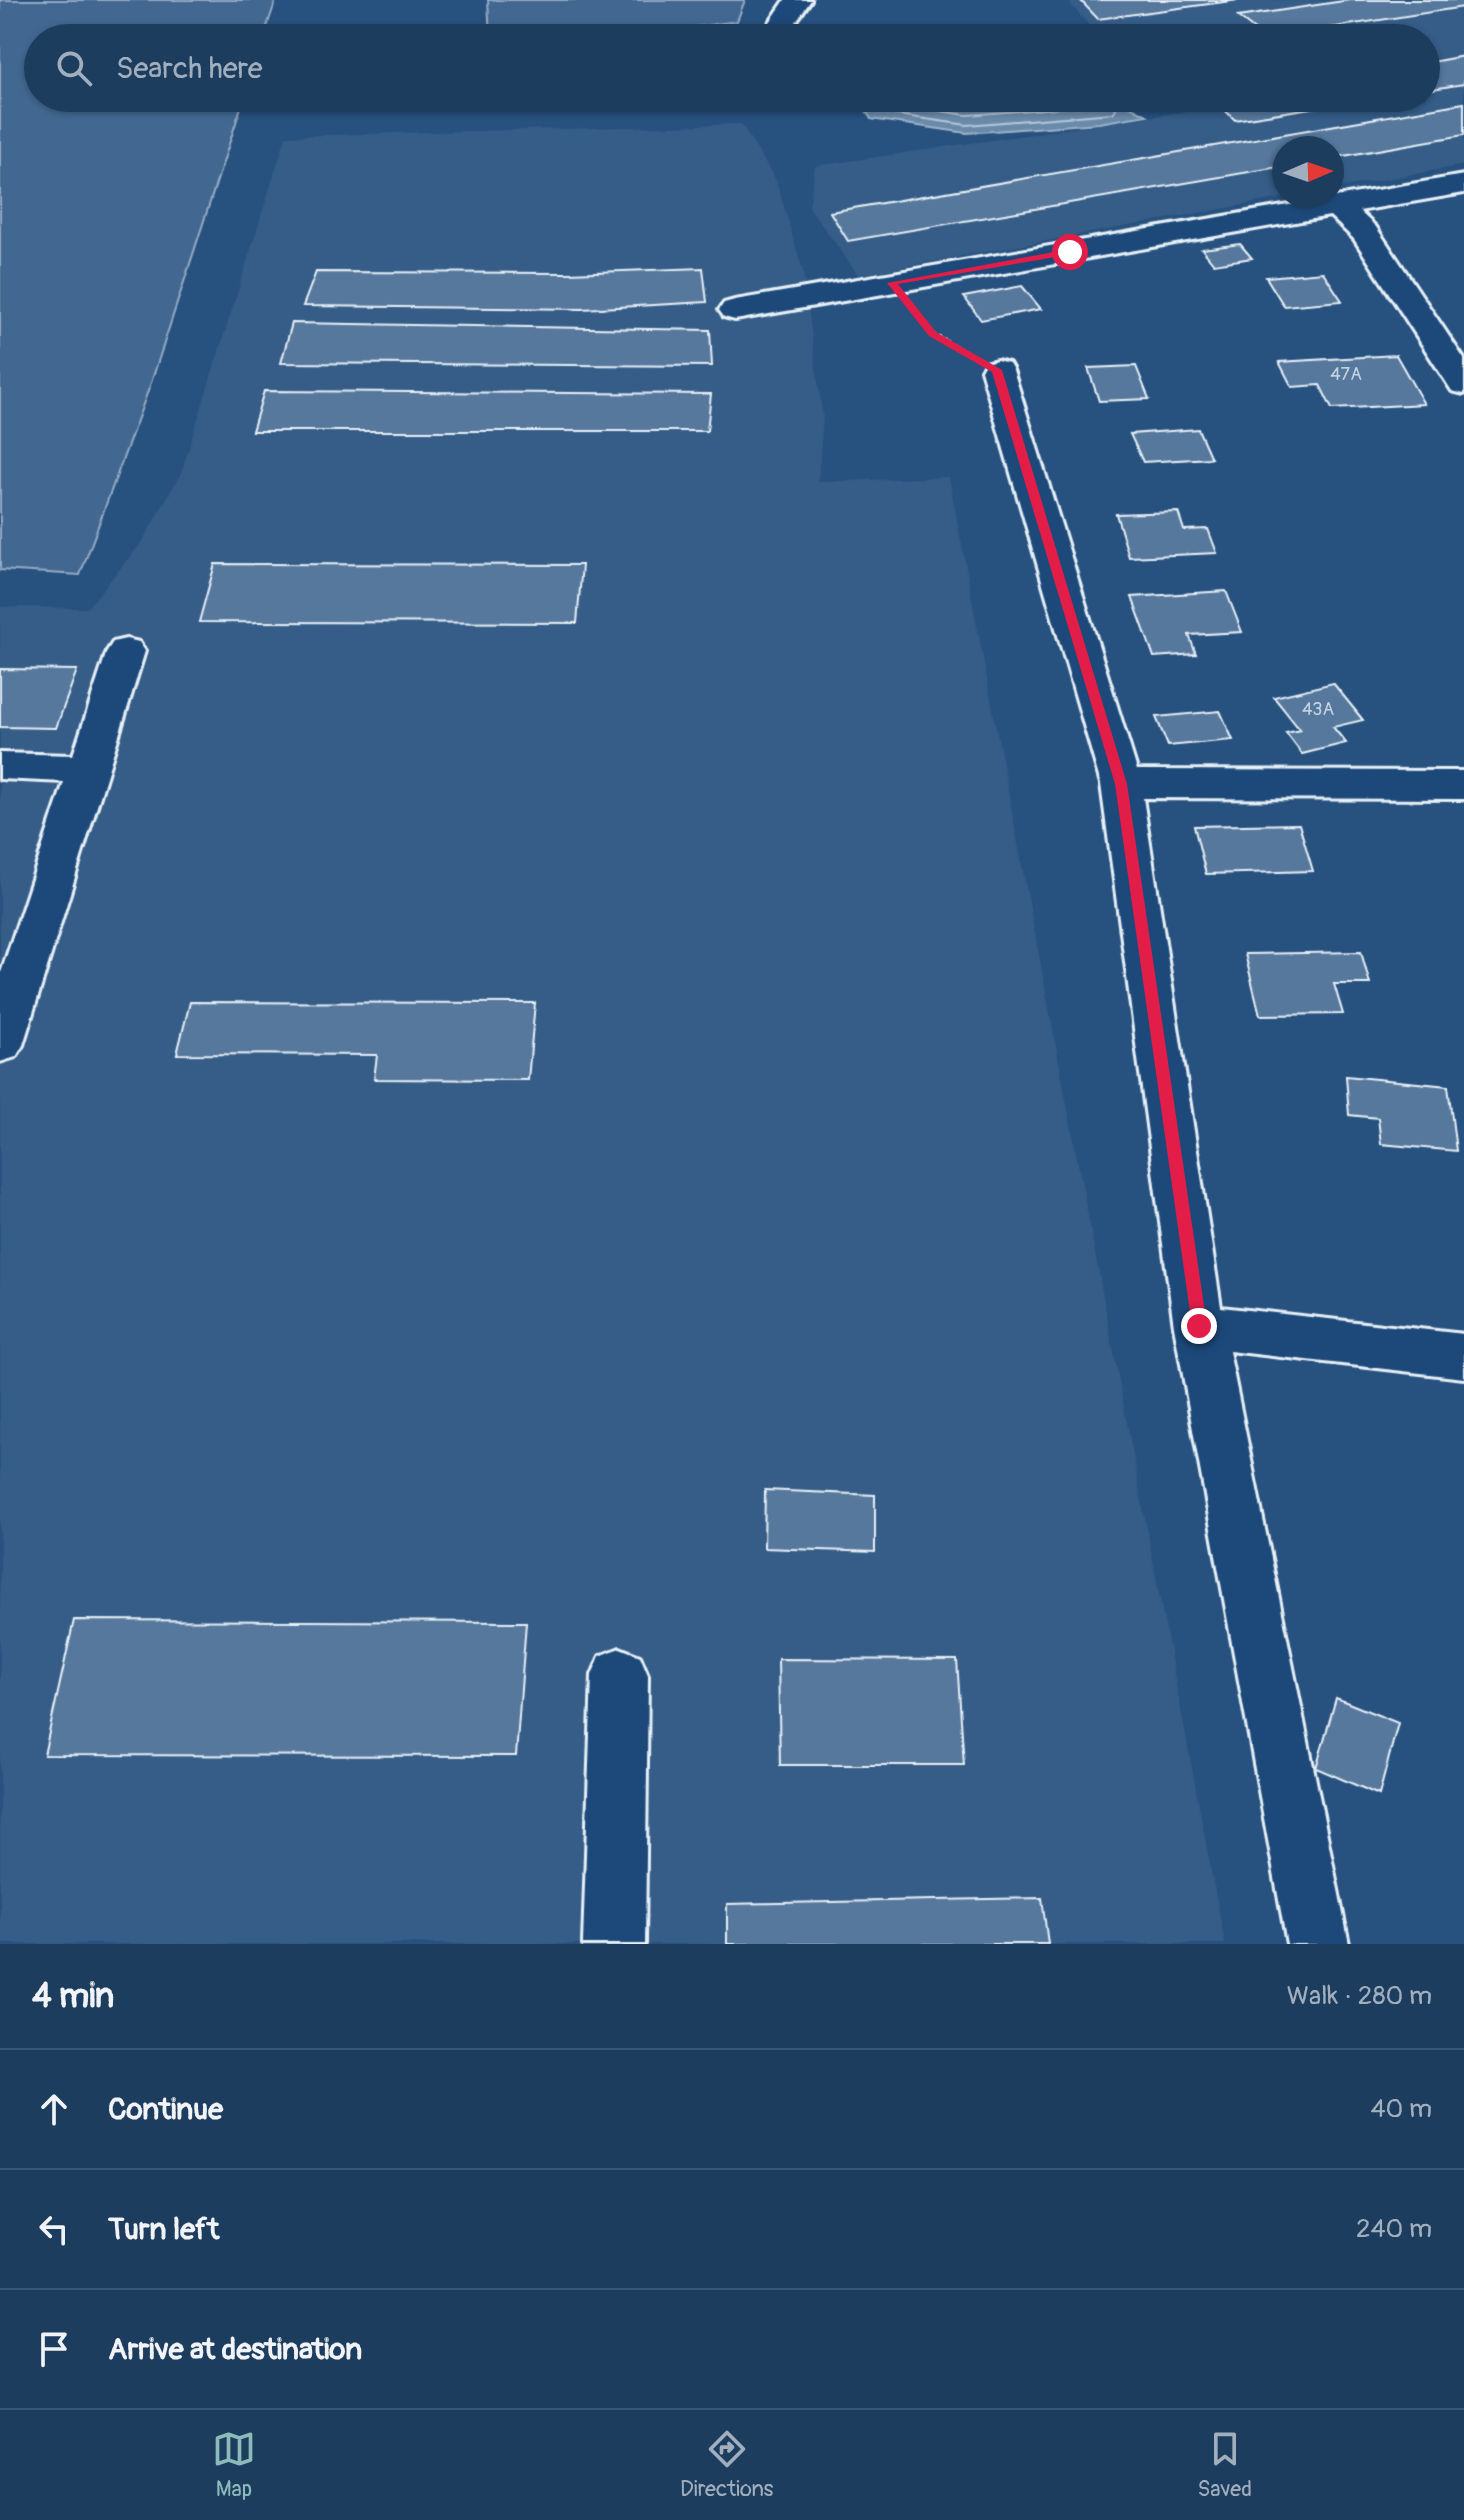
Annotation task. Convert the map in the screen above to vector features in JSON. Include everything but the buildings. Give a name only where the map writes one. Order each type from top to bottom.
[{"type":"street","points":[[782,24],[798,0]]},
{"type":"street","points":[[1344,206],[1464,184]]},
{"type":"street","points":[[735,310],[1332,208]]},
{"type":"street","points":[[1339,208],[1365,233],[1464,384]]},
{"type":"street","points":[[997,370],[1121,784],[1199,1326],[1318,1944]]},
{"type":"street","points":[[0,1045],[126,651]]},
{"type":"street","points":[[0,766],[89,769]]},
{"type":"street","points":[[1121,784],[1464,785]]},
{"type":"street","points":[[1199,1326],[1464,1356]]},
{"type":"street","points":[[614,1944],[620,1675]]},
{"type":"path","points":[[891,283],[933,334],[997,370]]},
{"type":"shaded area","points":[[0,0],[276,0],[268,24],[24,24],[24,112],[239,112],[152,380],[80,575],[0,570]]},
{"type":"shaded area","points":[[488,0],[745,0],[737,21],[716,24],[489,24]]},
{"type":"shaded area","points":[[1067,0],[1464,0],[1464,165],[1344,187],[1344,136],[1272,136],[1272,200],[858,275],[809,207],[815,166],[1182,112],[1440,112],[1440,24],[1088,24]]},
{"type":"shaded area","points":[[741,124],[776,180],[803,271],[823,418],[818,482],[949,477],[1225,1944],[0,1944],[0,607],[87,608],[142,542],[181,473],[286,136]]},
{"type":"water","points":[[867,112],[1141,112],[1147,115],[1099,123],[967,133],[871,119]]},
{"type":"route","points":[[1070,252],[891,283],[933,334],[997,370],[1121,784],[1199,1326]]}]
